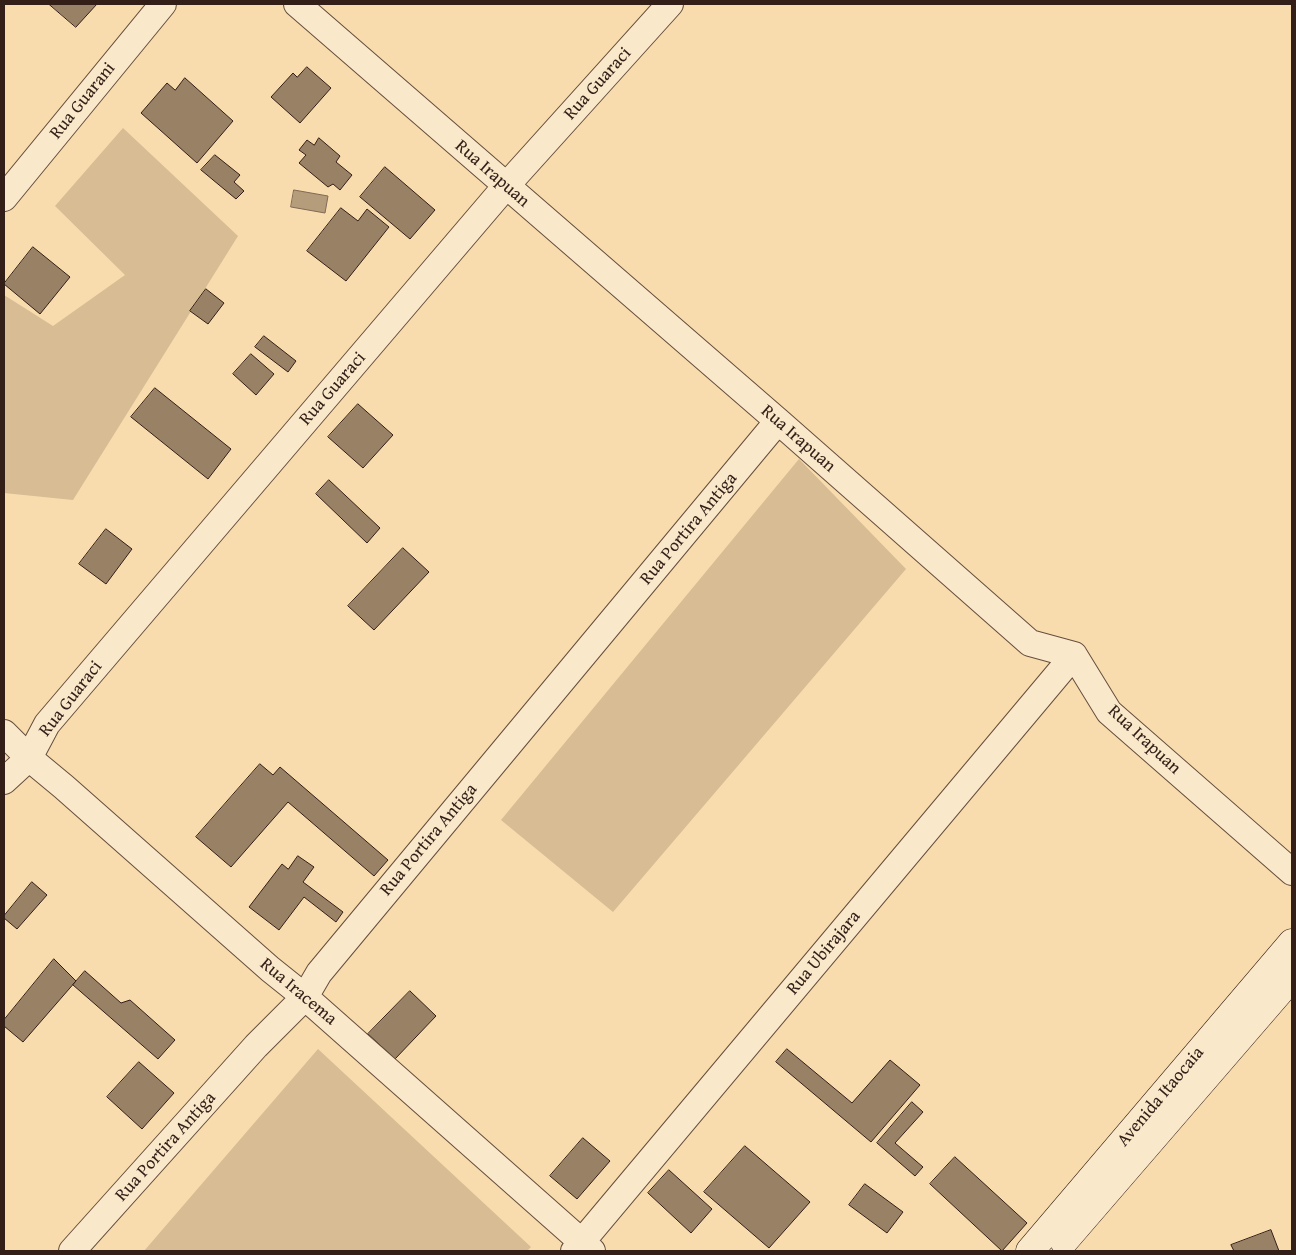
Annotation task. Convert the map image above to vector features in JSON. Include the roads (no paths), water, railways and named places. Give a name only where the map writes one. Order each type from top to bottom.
[{"type":"main road","name":"Avenida Itaocaia","points":[[1030,1251],[1292,943]]},
{"type":"main road","name":"Avenida Itaocaia","points":[[1055,1251],[1292,976]]},
{"type":"street","name":"Rua Guarani","points":[[4,198],[163,4]]},
{"type":"street","name":"Rua Irapuan","points":[[297,4],[1030,642],[1074,655],[1109,712],[1292,872]]},
{"type":"street","name":"Rua Guaraci","points":[[4,781],[29,758],[46,724],[506,186],[670,4]]},
{"type":"street","name":"Rua Portira Antiga","points":[[72,1251],[256,1046],[305,997],[319,973],[778,421]]},
{"type":"street","name":"Rua Ubirajara","points":[[582,1248],[1074,655]]},
{"type":"street","name":"Rua Iracema","points":[[4,733],[29,758],[270,969],[305,997],[582,1248]]}]
